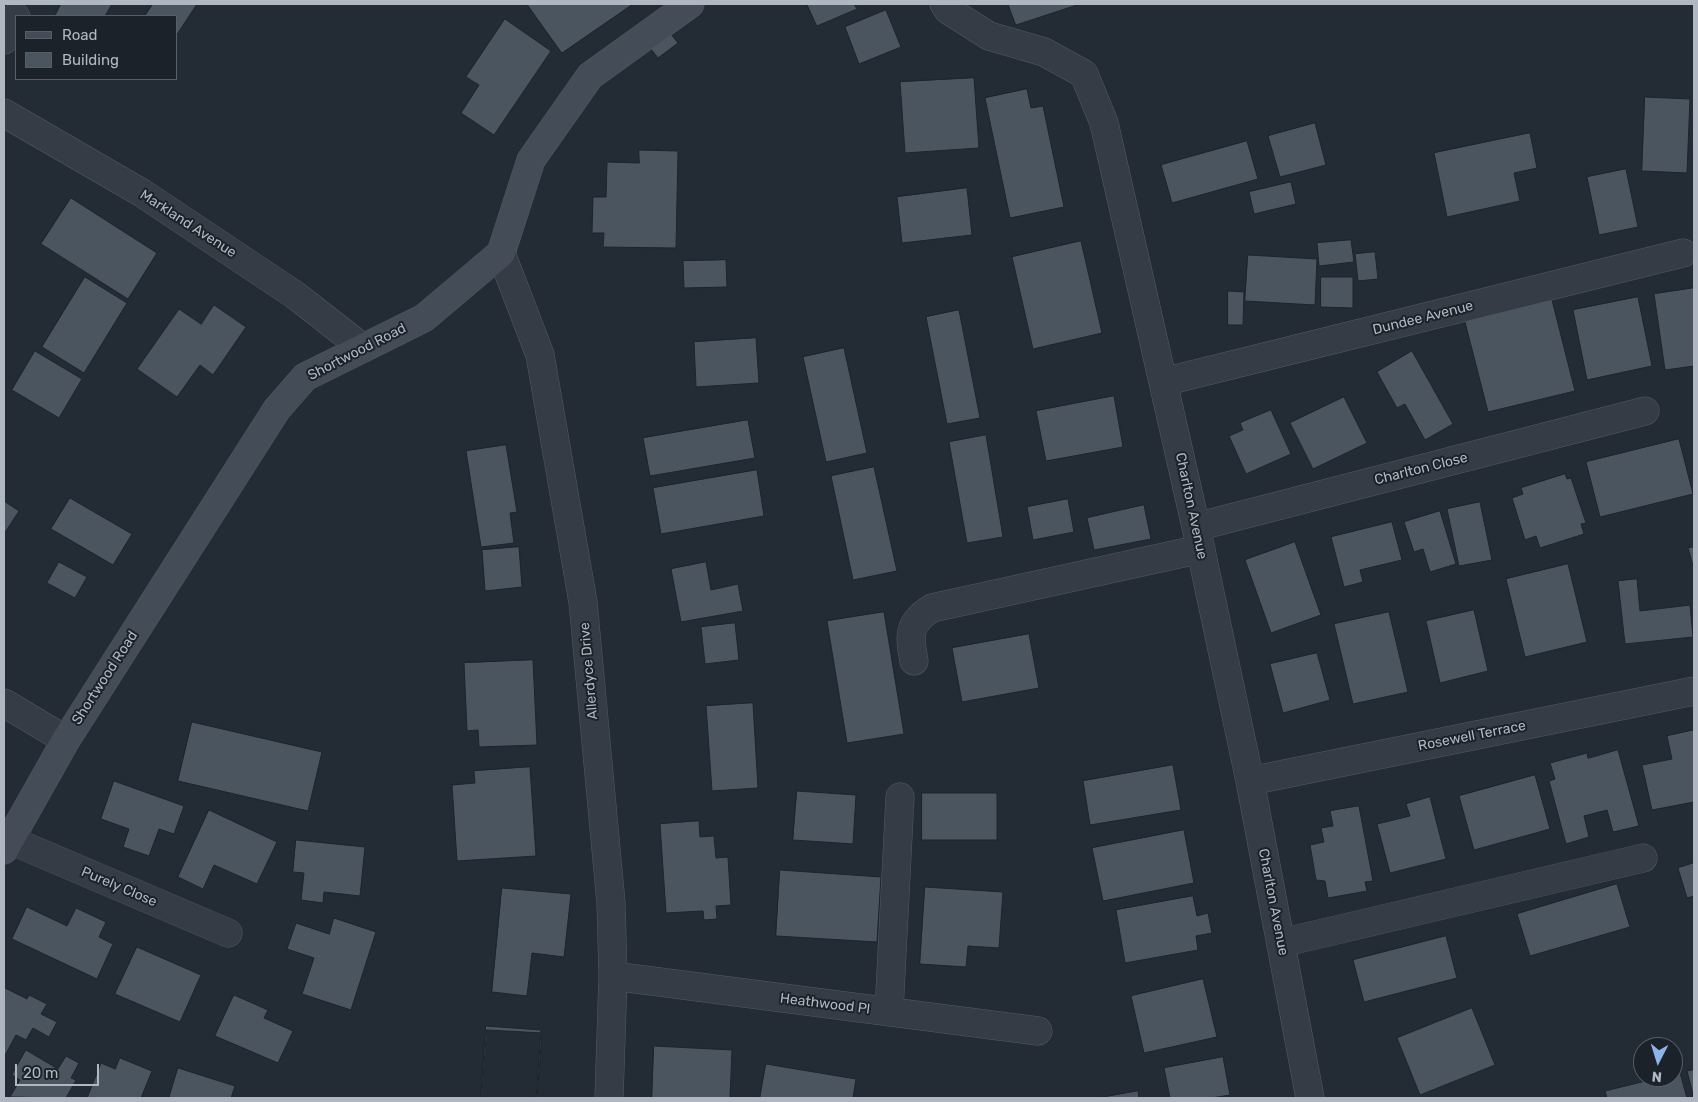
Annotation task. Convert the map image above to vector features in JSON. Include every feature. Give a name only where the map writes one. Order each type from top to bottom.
[{"type":"main road","points":[[502,253],[531,160],[590,76],[690,4]]},
{"type":"main road","name":"Shortwood Road","points":[[7,845],[66,740],[277,409],[305,377],[424,318],[502,253]]},
{"type":"street","points":[[17,15],[23,4]]},
{"type":"street","name":"Charlton Avenue","points":[[944,4],[948,10],[989,36],[1044,52],[1084,74],[1104,123],[1198,538],[1250,781],[1310,1098]]},
{"type":"street","points":[[4,40],[15,18]]},
{"type":"street","name":"Markland Avenue","points":[[4,113],[142,193],[296,295],[363,348]]},
{"type":"street","name":"Allerdyce Drive","points":[[502,253],[540,355],[583,602],[611,903],[613,976],[609,1098]]},
{"type":"street","name":"Dundee Avenue","points":[[1163,382],[1683,253]]},
{"type":"street","name":"Charlton Close","points":[[914,661],[910,641],[912,628],[918,617],[932,608],[1198,538],[1645,411]]},
{"type":"street","name":"Rosewell Terrace","points":[[1250,781],[1694,691]]},
{"type":"street","points":[[4,703],[66,740]]},
{"type":"street","points":[[889,1012],[900,796]]},
{"type":"street","name":"Purely Close","points":[[7,845],[228,934]]},
{"type":"street","points":[[1281,943],[1643,858]]},
{"type":"street","name":"Heathwood Pl","points":[[613,976],[1038,1031]]},
{"type":"building","points":[[61,4],[112,4],[106,15],[56,15]]},
{"type":"building","points":[[153,4],[197,4],[178,33],[178,15],[146,15]]},
{"type":"building","points":[[527,4],[633,4],[562,53]]},
{"type":"building","points":[[807,4],[854,4],[857,9],[817,26]]},
{"type":"building","points":[[1008,4],[1076,4],[1077,5],[1016,25]]},
{"type":"building","points":[[886,10],[901,47],[859,64],[845,27]]},
{"type":"building","points":[[505,19],[551,51],[494,135],[461,113],[479,85],[466,77]]},
{"type":"building","points":[[671,34],[678,43],[658,58],[651,49]]},
{"type":"building","points":[[974,78],[979,148],[905,153],[900,82]]},
{"type":"building","points":[[1027,89],[1031,108],[1043,106],[1064,207],[1010,218],[985,98]]},
{"type":"building","points":[[1645,97],[1690,99],[1687,173],[1642,171]]},
{"type":"building","points":[[1315,123],[1326,165],[1280,177],[1268,136]]},
{"type":"building","points":[[1530,133],[1537,168],[1514,173],[1520,201],[1447,217],[1434,153]]},
{"type":"building","points":[[1247,141],[1258,179],[1172,203],[1161,165]]},
{"type":"building","points":[[639,150],[678,151],[676,248],[603,247],[604,233],[592,233],[593,197],[606,197],[607,162],[639,163]]},
{"type":"building","points":[[1626,169],[1638,227],[1599,235],[1587,177]]},
{"type":"building","points":[[1291,182],[1296,204],[1254,214],[1249,192]]},
{"type":"building","points":[[967,188],[972,235],[902,243],[897,197]]},
{"type":"building","points":[[71,198],[157,253],[128,299],[41,244]]},
{"type":"building","points":[[1351,240],[1354,262],[1319,266],[1317,243]]},
{"type":"building","points":[[1081,241],[1102,333],[1033,349],[1012,257]]},
{"type":"building","points":[[1375,252],[1378,279],[1358,281],[1355,254]]},
{"type":"building","points":[[1248,255],[1317,259],[1315,305],[1245,301]]},
{"type":"building","points":[[726,260],[727,287],[684,288],[683,261]]},
{"type":"building","points":[[85,277],[127,303],[84,373],[42,347]]},
{"type":"building","points":[[1321,277],[1353,277],[1353,308],[1321,307]]},
{"type":"building","points":[[1694,288],[1694,366],[1665,370],[1654,294]]},
{"type":"building","points":[[1228,291],[1244,292],[1243,325],[1228,325]]},
{"type":"building","points":[[1551,296],[1575,391],[1488,412],[1464,318]]},
{"type":"building","points":[[1638,297],[1652,366],[1587,380],[1573,310]]},
{"type":"building","points":[[214,305],[246,327],[213,375],[200,365],[177,397],[137,369],[179,309],[201,324]]},
{"type":"building","points":[[959,310],[980,418],[947,424],[926,317]]},
{"type":"building","points":[[756,338],[759,383],[696,387],[694,342]]},
{"type":"building","points":[[844,348],[867,453],[826,462],[803,357]]},
{"type":"building","points":[[35,351],[82,379],[59,418],[12,390]]},
{"type":"building","points":[[1412,351],[1453,424],[1425,440],[1405,404],[1397,408],[1377,372]]},
{"type":"building","points":[[1114,396],[1123,447],[1046,461],[1036,411]]},
{"type":"building","points":[[1344,397],[1367,443],[1313,469],[1290,423]]},
{"type":"building","points":[[1271,410],[1291,454],[1246,474],[1229,436],[1243,430],[1240,423]]},
{"type":"building","points":[[748,420],[755,458],[650,476],[643,438]]},
{"type":"building","points":[[986,435],[1003,537],[967,543],[949,442]]},
{"type":"building","points":[[1679,439],[1693,494],[1600,517],[1586,462]]},
{"type":"building","points":[[506,445],[517,512],[510,513],[514,543],[481,547],[466,451]]},
{"type":"building","points":[[874,467],[897,571],[853,580],[831,476]]},
{"type":"building","points":[[757,470],[764,516],[661,534],[653,488]]},
{"type":"building","points":[[1565,474],[1567,479],[1571,478],[1586,523],[1581,524],[1584,534],[1540,548],[1536,536],[1525,540],[1512,498],[1523,494],[1521,488]]},
{"type":"building","points":[[70,498],[132,534],[113,565],[51,529]]},
{"type":"building","points":[[1068,499],[1074,532],[1033,540],[1027,507]]},
{"type":"building","points":[[4,501],[19,511],[4,534]]},
{"type":"building","points":[[1480,502],[1492,560],[1459,566],[1447,509]]},
{"type":"building","points":[[1144,505],[1151,539],[1094,550],[1087,518]]},
{"type":"building","points":[[1440,511],[1456,564],[1430,572],[1423,549],[1414,552],[1404,522]]},
{"type":"building","points":[[1392,522],[1402,560],[1360,570],[1363,582],[1344,587],[1331,537]]},
{"type":"building","points":[[1295,542],[1321,615],[1271,633],[1245,560]]},
{"type":"building","points":[[519,547],[522,587],[485,591],[482,550]]},
{"type":"building","points":[[1694,547],[1694,569],[1688,548]]},
{"type":"building","points":[[59,562],[87,577],[75,598],[47,583]]},
{"type":"building","points":[[706,562],[711,590],[738,584],[743,611],[681,622],[671,569]]},
{"type":"building","points":[[1568,564],[1587,642],[1525,657],[1506,579]]},
{"type":"building","points":[[1637,579],[1640,611],[1690,605],[1693,637],[1625,644],[1618,581]]},
{"type":"building","points":[[1474,610],[1488,671],[1440,683],[1426,621]]},
{"type":"building","points":[[884,612],[904,734],[847,743],[827,621]]},
{"type":"building","points":[[1389,612],[1408,692],[1353,704],[1334,624]]},
{"type":"building","points":[[735,623],[739,660],[705,664],[701,627]]},
{"type":"building","points":[[1029,634],[1039,688],[962,702],[952,648]]},
{"type":"building","points":[[1317,653],[1330,700],[1283,713],[1270,664]]},
{"type":"building","points":[[533,660],[537,745],[479,747],[478,730],[467,731],[464,663]]},
{"type":"building","points":[[753,703],[758,788],[712,791],[706,706]]},
{"type":"building","points":[[192,722],[322,752],[308,811],[178,781]]},
{"type":"building","points":[[1694,730],[1694,802],[1652,810],[1642,765],[1672,759],[1667,736]]},
{"type":"building","points":[[1618,750],[1639,826],[1613,832],[1607,810],[1584,816],[1589,837],[1566,844],[1549,781],[1555,779],[1550,763],[1587,753],[1588,758]]},
{"type":"building","points":[[1173,765],[1181,810],[1090,825],[1083,781]]},
{"type":"building","points":[[530,767],[536,856],[457,861],[452,785],[475,783],[474,771]]},
{"type":"building","points":[[1535,775],[1550,829],[1474,850],[1459,796]]},
{"type":"building","points":[[114,781],[184,806],[174,834],[159,829],[149,856],[123,847],[129,829],[101,819]]},
{"type":"building","points":[[797,791],[856,795],[853,844],[793,840]]},
{"type":"building","points":[[922,793],[997,793],[997,840],[922,840]]},
{"type":"building","points":[[1430,797],[1446,859],[1390,873],[1377,824],[1410,816],[1406,804]]},
{"type":"building","points":[[1359,806],[1373,881],[1365,882],[1367,891],[1328,898],[1325,881],[1316,880],[1310,845],[1324,842],[1321,828],[1333,826],[1330,811]]},
{"type":"building","points":[[209,810],[277,842],[257,884],[214,865],[203,889],[178,877]]},
{"type":"building","points":[[699,821],[700,837],[714,836],[716,858],[728,857],[731,905],[716,906],[717,919],[704,920],[703,911],[666,913],[660,824]]},
{"type":"building","points":[[1184,830],[1194,883],[1103,901],[1092,848]]},
{"type":"building","points":[[296,840],[365,847],[360,896],[324,892],[323,903],[301,900],[304,873],[293,872]]},
{"type":"building","points":[[1694,863],[1694,896],[1687,898],[1678,868]]},
{"type":"building","points":[[780,870],[881,877],[877,942],[776,936]]},
{"type":"building","points":[[1617,884],[1630,927],[1530,956],[1517,914]]},
{"type":"building","points":[[925,887],[1003,892],[999,948],[968,946],[966,967],[920,964]]},
{"type":"building","points":[[502,888],[571,894],[564,957],[532,953],[527,996],[492,992]]},
{"type":"building","points":[[1193,896],[1197,916],[1208,913],[1212,933],[1196,936],[1198,950],[1125,963],[1116,910]]},
{"type":"building","points":[[27,907],[67,926],[76,908],[106,922],[99,937],[113,944],[97,979],[12,939]]},
{"type":"building","points":[[334,918],[376,932],[351,1010],[302,994],[314,958],[287,949],[296,923],[329,934]]},
{"type":"building","points":[[1446,936],[1457,978],[1364,1002],[1353,960]]},
{"type":"building","points":[[137,947],[201,975],[180,1022],[115,994]]},
{"type":"building","points":[[1203,979],[1217,1037],[1144,1053],[1131,996]]},
{"type":"building","points":[[5,988],[27,999],[29,995],[47,1004],[41,1014],[57,1022],[49,1037],[33,1028],[26,1040],[16,1035],[4,1057]]},
{"type":"building","points":[[234,995],[268,1010],[264,1018],[293,1031],[278,1063],[215,1036]]},
{"type":"building","points":[[1472,1008],[1495,1065],[1420,1095],[1397,1038]]},
{"type":"building","points":[[486,1026],[541,1030],[536,1098],[481,1098]]},
{"type":"building","points":[[487,1030],[542,1033],[537,1098],[482,1098]]},
{"type":"building","points":[[654,1046],[732,1050],[730,1098],[652,1098]]},
{"type":"building","points":[[26,1050],[58,1069],[66,1056],[79,1063],[71,1078],[76,1080],[66,1098],[10,1097],[20,1080],[12,1075]]},
{"type":"building","points":[[1223,1057],[1230,1095],[1211,1098],[1170,1098],[1164,1068]]},
{"type":"building","points":[[120,1058],[152,1071],[141,1098],[87,1098],[101,1063],[115,1069]]},
{"type":"building","points":[[766,1064],[856,1079],[853,1098],[760,1098]]},
{"type":"building","points":[[178,1068],[235,1086],[231,1098],[169,1098]]},
{"type":"building","points":[[1694,1070],[1694,1098],[1687,1071]]},
{"type":"building","points":[[1633,1084],[1633,1087],[1683,1087],[1683,1084],[1687,1098],[1607,1098],[1605,1091]]},
{"type":"building","points":[[1138,1091],[1139,1098],[1098,1098]]}]
